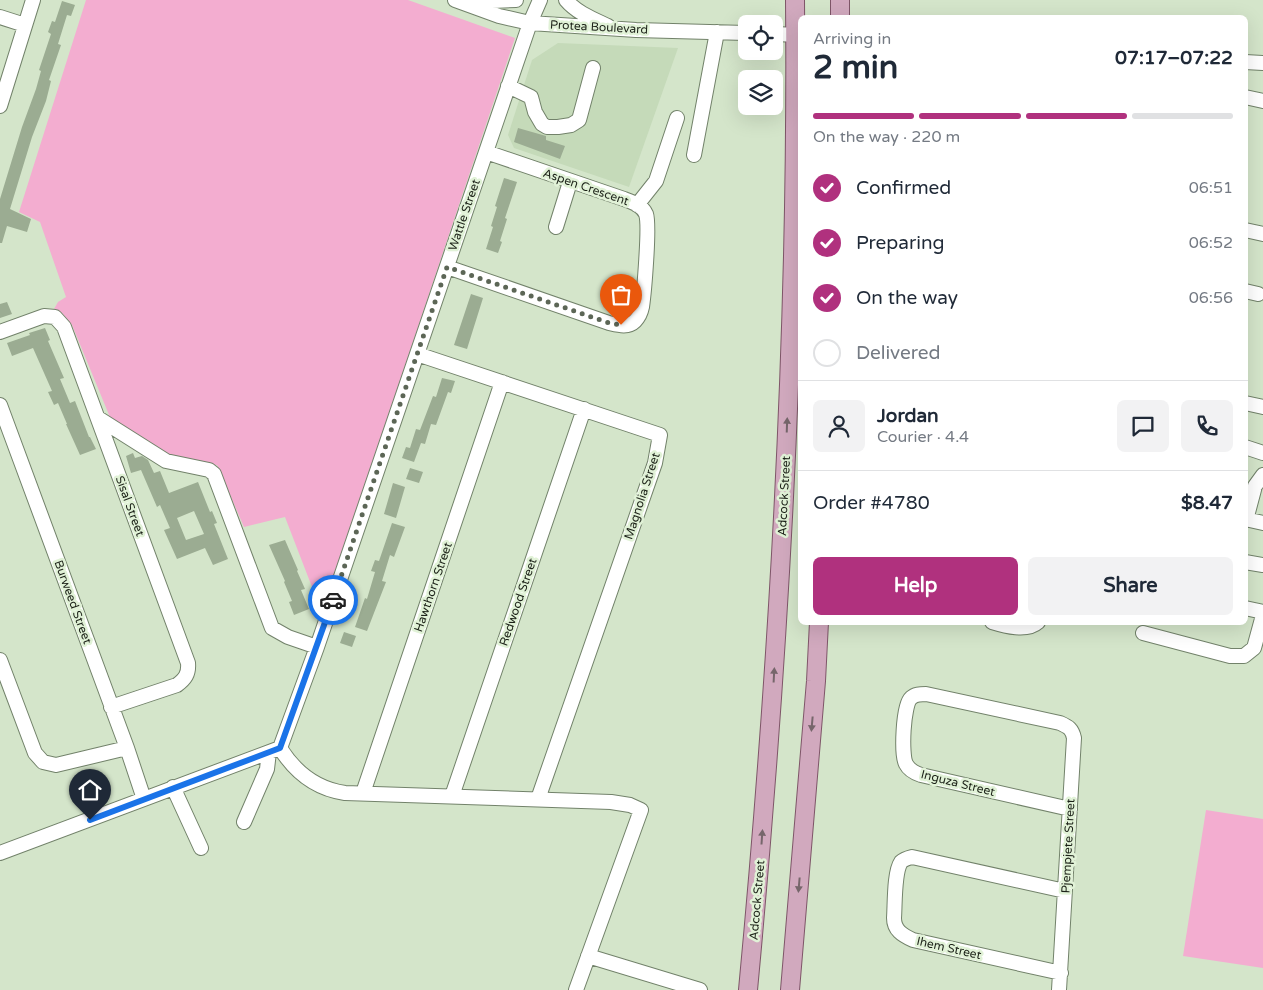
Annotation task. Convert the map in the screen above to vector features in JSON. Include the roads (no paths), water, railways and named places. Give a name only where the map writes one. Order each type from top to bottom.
[{"type":"main road","name":"Adcock Street","points":[[748,990],[773,696],[785,494],[798,34],[795,0]]},
{"type":"main road","points":[[840,0],[840,15]]},
{"type":"main road","points":[[790,990],[816,681],[819,625]]},
{"type":"street","points":[[0,106],[33,0]]},
{"type":"street","points":[[457,1],[516,0]]},
{"type":"street","name":"Wattle Street","points":[[244,822],[317,647],[508,86],[540,0]]},
{"type":"street","points":[[566,0],[583,14],[614,28]]},
{"type":"street","name":"Protea Boulevard","points":[[457,1],[499,16],[530,23],[738,33]]},
{"type":"street","points":[[0,17],[25,25]]},
{"type":"street","points":[[694,154],[717,32]]},
{"type":"street","points":[[783,34],[798,34]]},
{"type":"street","points":[[1248,62],[1263,63]]},
{"type":"street","points":[[508,86],[531,97],[534,112],[542,124],[547,127],[571,125],[579,120],[593,68]]},
{"type":"street","points":[[1248,98],[1263,101]]},
{"type":"street","points":[[637,205],[656,181],[677,118]]},
{"type":"street","name":"Aspen Crescent","points":[[447,267],[609,323],[628,325],[639,316],[644,283],[647,220],[645,213],[637,205],[624,199],[486,152]]},
{"type":"street","points":[[556,227],[570,182]]},
{"type":"street","points":[[1248,231],[1263,234]]},
{"type":"street","name":"Sisal Street","points":[[0,332],[44,316],[55,317],[64,327],[188,663],[188,674],[177,685],[111,707]]},
{"type":"street","name":"Magnolia Street","points":[[417,354],[660,435],[658,453],[538,799]]},
{"type":"street","name":"Hawthorn Street","points":[[363,793],[502,382]]},
{"type":"street","points":[[1248,404],[1263,407]]},
{"type":"street","name":"Burweed Street","points":[[0,405],[4,426],[127,748],[144,799]]},
{"type":"street","name":"Redwood Street","points":[[452,796],[584,409]]},
{"type":"street","points":[[98,418],[166,461],[209,470],[214,474],[272,628],[288,637],[317,647]]},
{"type":"street","points":[[1248,448],[1263,452]]},
{"type":"street","points":[[1248,512],[1255,486],[1263,475]]},
{"type":"street","points":[[1248,520],[1263,524]]},
{"type":"street","points":[[1248,562],[1263,565]]},
{"type":"street","points":[[1143,633],[1237,657],[1259,650],[1263,614],[1248,609]]},
{"type":"street","points":[[1002,625],[1028,628],[1034,625]]},
{"type":"street","points":[[0,660],[35,753],[43,762],[56,765],[127,748]]},
{"type":"street","name":"Inguza Street","points":[[1046,720],[926,694],[915,696],[908,702],[905,717],[904,759],[907,766],[913,772],[921,776],[1070,809]]},
{"type":"street","name":"Pjempjete Street","points":[[1046,720],[1066,726],[1073,732],[1074,738],[1059,990]]},
{"type":"street","points":[[0,853],[274,750],[313,783],[322,788],[345,793],[622,803],[641,810],[576,990]]},
{"type":"street","points":[[173,787],[201,848]]},
{"type":"street","name":"Ihem Street","points":[[1060,973],[913,940],[902,935],[894,924],[897,872],[900,863],[912,857],[1065,891]]},
{"type":"street","points":[[588,956],[700,990]]}]
